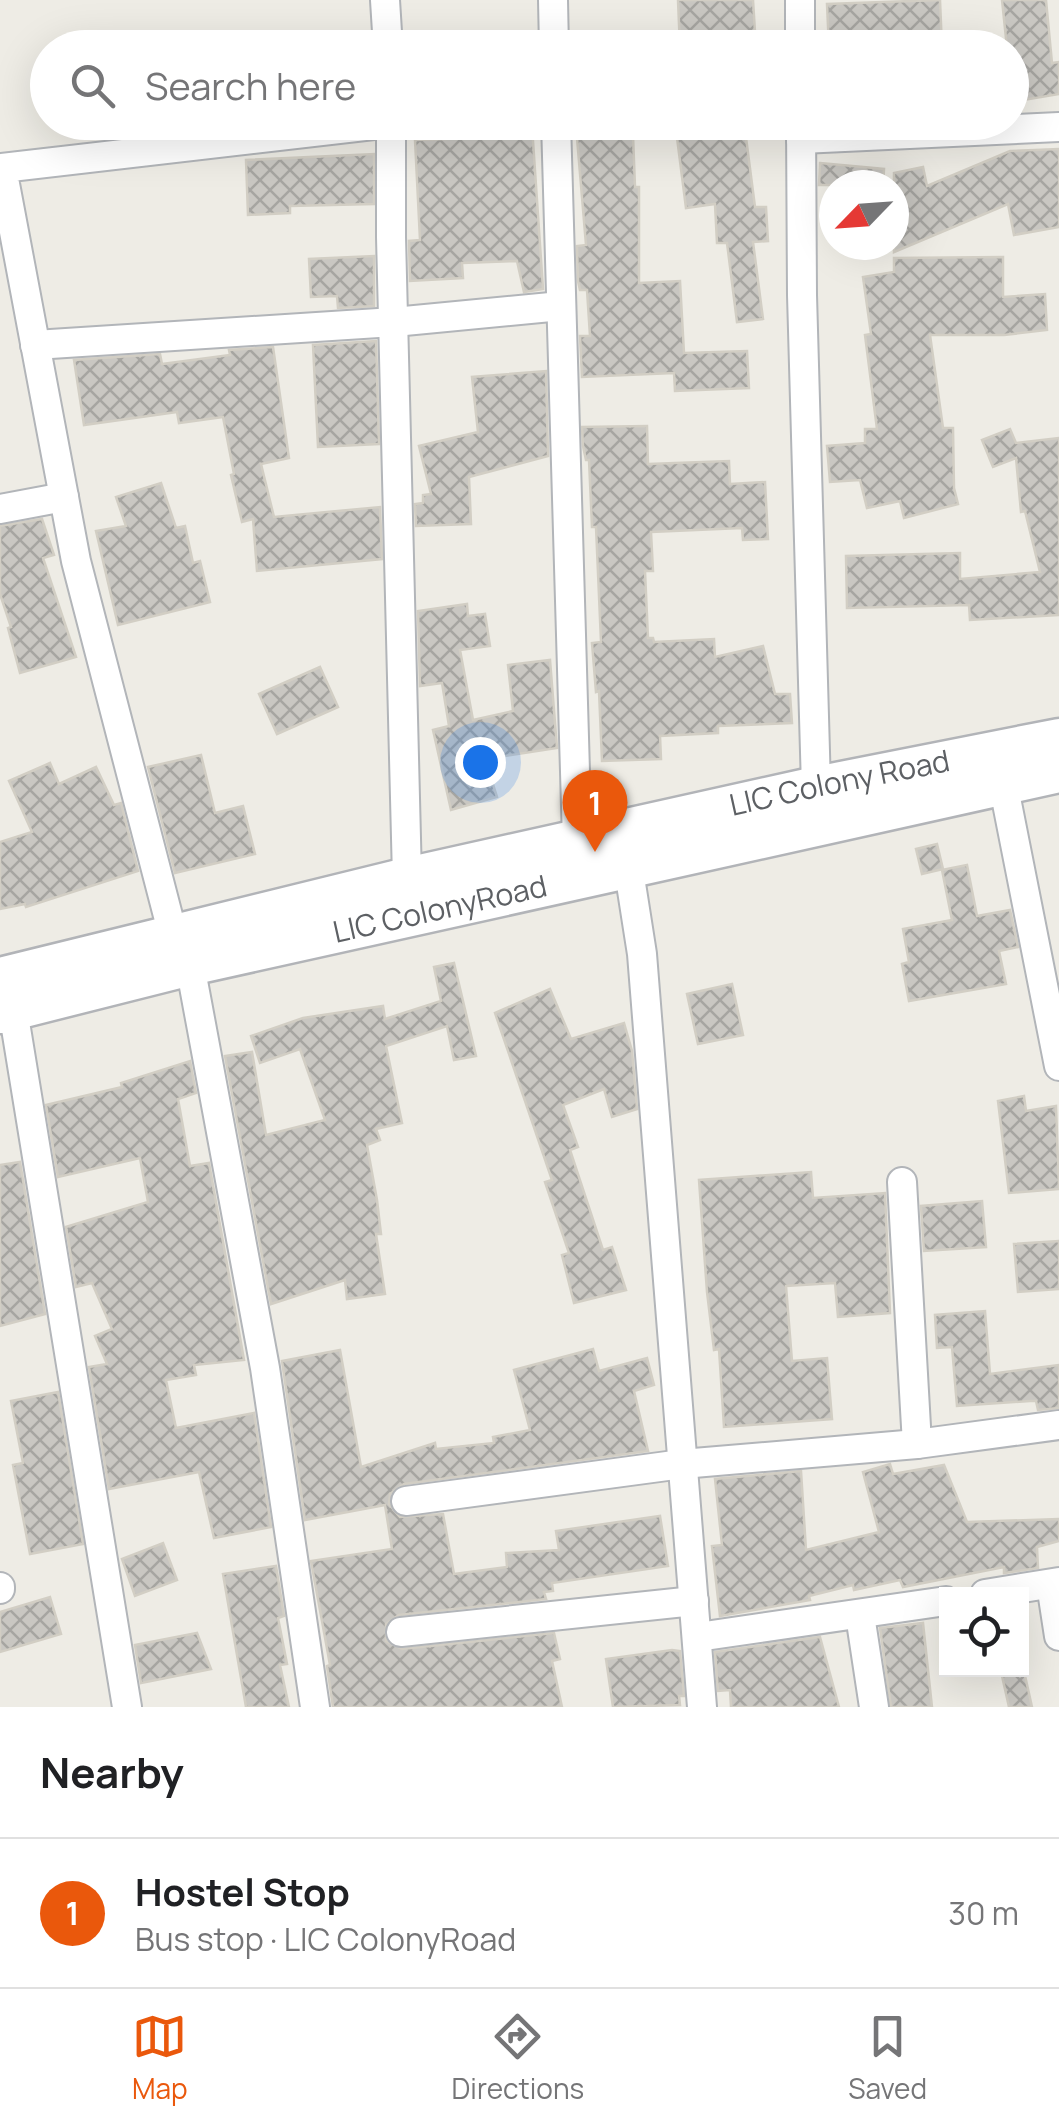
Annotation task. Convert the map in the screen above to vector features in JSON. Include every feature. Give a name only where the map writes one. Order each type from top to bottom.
[{"type":"main road","name":"LIC Colony Road","points":[[626,848],[816,787],[1059,739]]},
{"type":"main road","name":"LIC ColonyRoad","points":[[181,950],[626,848],[1059,772]]},
{"type":"main road","name":"LIC ColonyRoad","points":[[4,1000],[181,950],[407,878],[578,840],[626,848]]},
{"type":"street","points":[[386,0],[387,30]]},
{"type":"street","points":[[553,0],[554,30]]},
{"type":"street","points":[[800,0],[800,30]]},
{"type":"street","points":[[1029,127],[1059,127]]},
{"type":"street","points":[[212,140],[1,160],[76,561],[181,950],[264,1368],[315,1707]]},
{"type":"street","points":[[391,140],[407,878]]},
{"type":"street","points":[[556,140],[578,840]]},
{"type":"street","points":[[801,140],[816,787]]},
{"type":"street","points":[[35,344],[394,322],[561,306]]},
{"type":"street","points":[[0,509],[64,497]]},
{"type":"street","points":[[1003,782],[1059,1066]]},
{"type":"street","points":[[626,848],[642,954],[702,1707]]},
{"type":"street","points":[[4,1000],[127,1707]]},
{"type":"street","points":[[902,1182],[916,1444]]},
{"type":"street","points":[[406,1501],[682,1464],[916,1444],[1059,1425]]},
{"type":"street","points":[[1029,1587],[1055,1583],[1059,1636]]},
{"type":"street","points":[[401,1632],[694,1601]]},
{"type":"street","points":[[698,1636],[939,1602]]},
{"type":"street","points":[[860,1615],[874,1707]]},
{"type":"building","points":[[678,0],[753,0],[755,30],[679,30]]},
{"type":"building","points":[[940,0],[941,30],[828,30],[827,4]]},
{"type":"building","points":[[1002,0],[1046,0],[1052,63],[1059,62],[1059,94],[1029,99],[1029,30],[1005,30]]},
{"type":"building","points":[[415,140],[533,140],[543,289],[524,292],[517,261],[462,263],[463,278],[410,281],[409,241],[420,240]]},
{"type":"building","points":[[577,140],[633,140],[635,187],[639,187],[639,283],[680,281],[684,353],[747,351],[749,388],[675,391],[674,373],[582,377],[580,336],[590,336],[587,290],[580,290],[578,281],[577,246],[586,245]]},
{"type":"building","points":[[677,140],[746,140],[755,207],[766,207],[768,241],[753,242],[763,319],[737,322],[727,243],[717,243],[715,204],[686,208]]},
{"type":"building","points":[[1059,149],[1059,227],[1014,235],[1008,204],[909,246],[908,170],[923,167],[927,186],[1010,151]]},
{"type":"building","points":[[374,154],[374,204],[290,206],[290,213],[248,215],[246,160]]},
{"type":"building","points":[[820,163],[884,169],[884,170],[820,170]]},
{"type":"building","points":[[374,256],[374,306],[338,308],[337,296],[311,297],[309,259]]},
{"type":"building","points":[[1003,257],[1003,297],[1045,294],[1047,330],[1004,335],[930,335],[943,428],[953,428],[958,504],[904,518],[900,501],[867,508],[860,480],[830,482],[827,446],[865,443],[865,429],[877,429],[865,335],[871,334],[863,277],[894,272],[894,260]]},
{"type":"building","points":[[376,341],[379,444],[318,447],[313,345]]},
{"type":"building","points":[[273,347],[289,458],[261,464],[274,517],[380,507],[382,559],[257,571],[253,519],[242,522],[223,417],[179,423],[177,412],[84,425],[74,360],[160,354],[162,364],[230,355],[229,350]]},
{"type":"building","points":[[546,371],[548,456],[469,477],[471,524],[416,526],[415,504],[423,503],[423,495],[431,494],[419,446],[478,432],[472,377]]},
{"type":"building","points":[[647,426],[648,464],[729,461],[730,484],[765,482],[768,539],[743,540],[742,528],[651,532],[653,571],[645,571],[648,638],[654,642],[714,639],[715,657],[763,646],[775,694],[790,694],[792,723],[718,726],[718,733],[660,736],[661,759],[602,761],[592,643],[601,642],[596,527],[592,527],[589,460],[582,427]]},
{"type":"building","points":[[1010,429],[1016,443],[1059,438],[1059,615],[970,620],[969,605],[847,608],[846,556],[960,553],[960,579],[1040,572],[1025,511],[1021,512],[1016,458],[993,467],[982,440]]},
{"type":"building","points":[[161,483],[176,528],[185,526],[193,563],[200,561],[210,602],[118,625],[96,531],[126,526],[116,497]]},
{"type":"building","points":[[42,519],[54,555],[43,558],[76,657],[20,673],[0,594],[0,526]]},
{"type":"building","points":[[467,604],[468,616],[485,614],[490,646],[460,650],[473,720],[513,711],[508,665],[550,660],[557,748],[485,759],[497,797],[451,810],[433,730],[449,726],[442,683],[420,686],[418,611]]},
{"type":"building","points":[[320,667],[338,707],[277,734],[259,694]]},
{"type":"building","points":[[201,755],[215,813],[243,806],[255,854],[175,873],[148,767]]},
{"type":"building","points":[[50,763],[59,784],[96,767],[114,805],[121,803],[138,871],[26,907],[25,904],[0,909],[0,842],[32,832],[9,781]]},
{"type":"building","points":[[937,844],[943,869],[922,874],[916,849]]},
{"type":"building","points":[[967,865],[977,916],[1010,910],[1018,947],[999,951],[1006,984],[909,1001],[902,964],[909,962],[903,929],[952,920],[942,870]]},
{"type":"building","points":[[454,963],[476,1056],[454,1060],[447,1026],[386,1046],[402,1123],[376,1129],[380,1140],[367,1145],[377,1200],[381,1234],[376,1234],[385,1294],[347,1299],[345,1280],[271,1304],[225,1056],[252,1052],[266,1135],[325,1120],[300,1049],[260,1063],[251,1036],[303,1018],[383,1006],[385,1019],[441,1001],[434,967]]},
{"type":"building","points":[[732,984],[743,1035],[698,1044],[687,994]]},
{"type":"building","points":[[550,989],[571,1039],[624,1023],[632,1051],[637,1109],[612,1117],[604,1089],[563,1105],[578,1147],[570,1150],[603,1250],[612,1247],[626,1290],[574,1303],[562,1255],[569,1253],[545,1182],[552,1180],[495,1013]]},
{"type":"building","points":[[190,1061],[196,1093],[178,1099],[190,1166],[209,1163],[244,1360],[194,1365],[196,1375],[166,1380],[176,1428],[254,1413],[271,1527],[214,1538],[199,1472],[109,1489],[89,1367],[107,1364],[95,1336],[112,1329],[92,1283],[76,1287],[66,1227],[148,1202],[140,1158],[58,1177],[46,1105],[122,1087],[121,1083]]},
{"type":"building","points":[[1024,1096],[1026,1111],[1056,1106],[1059,1189],[1009,1193],[998,1101]]},
{"type":"building","points":[[20,1162],[45,1314],[0,1326],[0,1165]]},
{"type":"building","points":[[811,1172],[813,1198],[885,1193],[890,1313],[838,1317],[835,1283],[786,1286],[792,1361],[827,1358],[832,1419],[724,1427],[719,1349],[714,1350],[707,1292],[699,1180]]},
{"type":"building","points":[[982,1201],[986,1247],[924,1251],[921,1206]]},
{"type":"building","points":[[1059,1241],[1059,1289],[1018,1292],[1014,1244]]},
{"type":"building","points":[[985,1311],[990,1374],[1059,1365],[1059,1408],[1038,1410],[1036,1401],[957,1406],[952,1347],[937,1348],[935,1315]]},
{"type":"building","points":[[593,1349],[599,1371],[647,1358],[654,1385],[634,1391],[648,1451],[404,1484],[390,1494],[389,1504],[400,1517],[443,1514],[454,1574],[507,1567],[506,1553],[559,1550],[556,1531],[660,1516],[668,1566],[552,1583],[553,1591],[544,1592],[546,1599],[399,1615],[386,1624],[386,1641],[402,1649],[554,1633],[560,1659],[552,1661],[562,1707],[333,1707],[327,1666],[330,1665],[311,1561],[392,1549],[385,1505],[305,1520],[282,1361],[340,1350],[361,1467],[435,1443],[436,1449],[494,1443],[493,1437],[530,1430],[514,1370]]},
{"type":"building","points":[[58,1392],[83,1544],[30,1554],[13,1465],[23,1463],[11,1401]]},
{"type":"building","points":[[890,1464],[893,1474],[944,1465],[967,1522],[1059,1519],[1059,1541],[1037,1547],[1038,1568],[1004,1573],[1004,1567],[903,1587],[900,1580],[854,1590],[853,1585],[809,1596],[810,1600],[720,1616],[712,1546],[722,1545],[715,1479],[801,1471],[806,1550],[879,1532],[863,1472]]},
{"type":"building","points":[[163,1543],[177,1580],[135,1596],[122,1559]]},
{"type":"building","points":[[276,1566],[284,1616],[278,1618],[287,1664],[280,1665],[289,1707],[246,1707],[223,1574]]},
{"type":"building","points":[[50,1597],[61,1634],[0,1652],[0,1612]]},
{"type":"building","points":[[923,1623],[932,1707],[891,1707],[880,1628]]},
{"type":"building","points":[[197,1633],[211,1669],[141,1683],[135,1645]]},
{"type":"building","points":[[820,1637],[839,1707],[731,1707],[730,1690],[718,1691],[715,1652]]},
{"type":"building","points":[[680,1651],[684,1696],[679,1696],[680,1705],[613,1707],[606,1659]]},
{"type":"building","points":[[1002,1677],[1025,1677],[1032,1707],[1009,1707]]},
{"type":"place","name":"Hostel Stop","points":[[595,852]]}]
